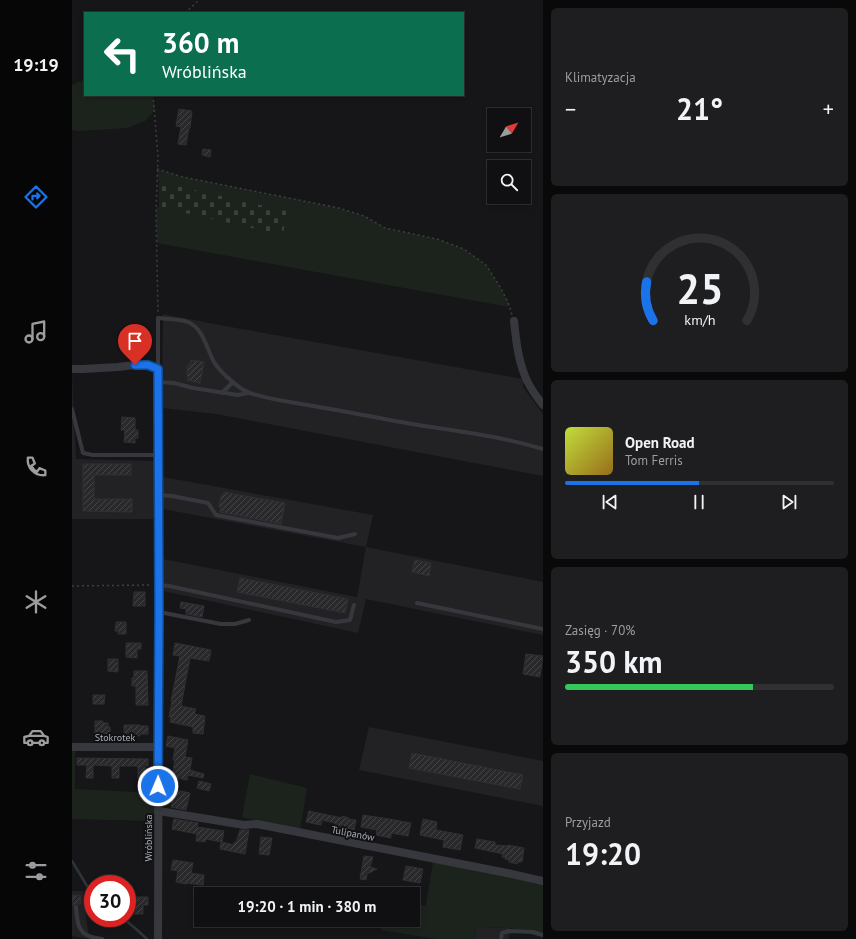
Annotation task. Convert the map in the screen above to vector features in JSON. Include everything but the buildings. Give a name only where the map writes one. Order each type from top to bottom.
[{"type":"street","points":[[514,322],[520,361],[525,376],[543,405]]},
{"type":"street","points":[[72,369],[148,365],[158,369]]},
{"type":"street","name":"Wróblińska","points":[[158,369],[158,939]]},
{"type":"street","name":"Stokrotek","points":[[72,747],[158,747]]},
{"type":"street","name":"Tulipanów","points":[[158,812],[244,825],[257,824],[507,872],[543,881]]},
{"type":"lane","points":[[158,369],[158,318],[188,322],[203,336],[214,362],[221,371],[248,393],[410,424],[476,434],[522,443],[543,449]]},
{"type":"lane","points":[[158,382],[174,383],[238,395],[248,393]]},
{"type":"lane","points":[[222,393],[233,382]]},
{"type":"lane","points":[[72,408],[83,453],[93,455],[158,455]]},
{"type":"lane","points":[[158,495],[172,496],[208,503],[216,515],[338,538],[355,534]]},
{"type":"lane","points":[[159,585],[336,622],[350,620],[354,605]]},
{"type":"lane","points":[[417,603],[543,629]]},
{"type":"lane","points":[[159,612],[221,624],[234,624],[249,620]]},
{"type":"lane","points":[[76,907],[78,924],[81,930],[88,936],[102,939]]},
{"type":"lane","points":[[501,939],[502,933],[509,932],[533,932],[543,935]]},
{"type":"path","points":[[186,12],[199,0]]},
{"type":"path","points":[[153,96],[158,156],[156,212],[158,318]]},
{"type":"path","points":[[157,170],[183,177],[339,208],[364,216],[385,228],[437,239],[464,249],[486,265],[508,302],[514,322]]},
{"type":"path","points":[[72,586],[159,585]]},
{"type":"shaded area","points":[[163,314],[523,379],[523,387],[543,414],[543,476],[216,414],[162,408]]},
{"type":"shaded area","points":[[72,374],[76,459],[155,461],[154,519],[72,519]]},
{"type":"shaded area","points":[[163,477],[373,515],[366,547],[163,509]]},
{"type":"shaded area","points":[[366,547],[543,582],[543,635],[366,599],[358,633],[163,591],[163,559],[357,597]]},
{"type":"shaded area","points":[[369,727],[543,761],[543,806],[359,770]]},
{"type":"shaded area","points":[[72,891],[83,891],[84,927],[88,927],[89,939],[72,936]]},
{"type":"shaded area","points":[[476,927],[510,928],[509,939],[475,939]]},
{"type":"green space","points":[[84,79],[84,96],[153,96],[155,110],[145,121],[128,128],[79,131],[72,130],[72,85]]},
{"type":"green space","points":[[157,169],[183,177],[339,208],[364,216],[385,228],[437,239],[464,249],[486,265],[499,285],[509,307],[157,243],[156,208],[159,207],[283,235],[287,211],[159,182]]},
{"type":"green space","points":[[159,182],[287,211],[283,235],[159,207]]},
{"type":"green space","points":[[72,750],[75,750],[75,789],[155,793],[154,821],[72,819]]},
{"type":"green space","points":[[250,774],[307,788],[300,830],[242,817]]},
{"type":"green space","points":[[433,862],[543,881],[543,938],[510,928],[476,927],[475,939],[437,939],[381,930],[382,927],[420,927],[420,905],[426,906]]},
{"type":"waterway","points":[[72,861],[84,881]]},
{"type":"waterway","points":[[133,927],[147,939]]},
{"type":"route","points":[[135,365],[148,365],[158,369],[158,786]]}]
